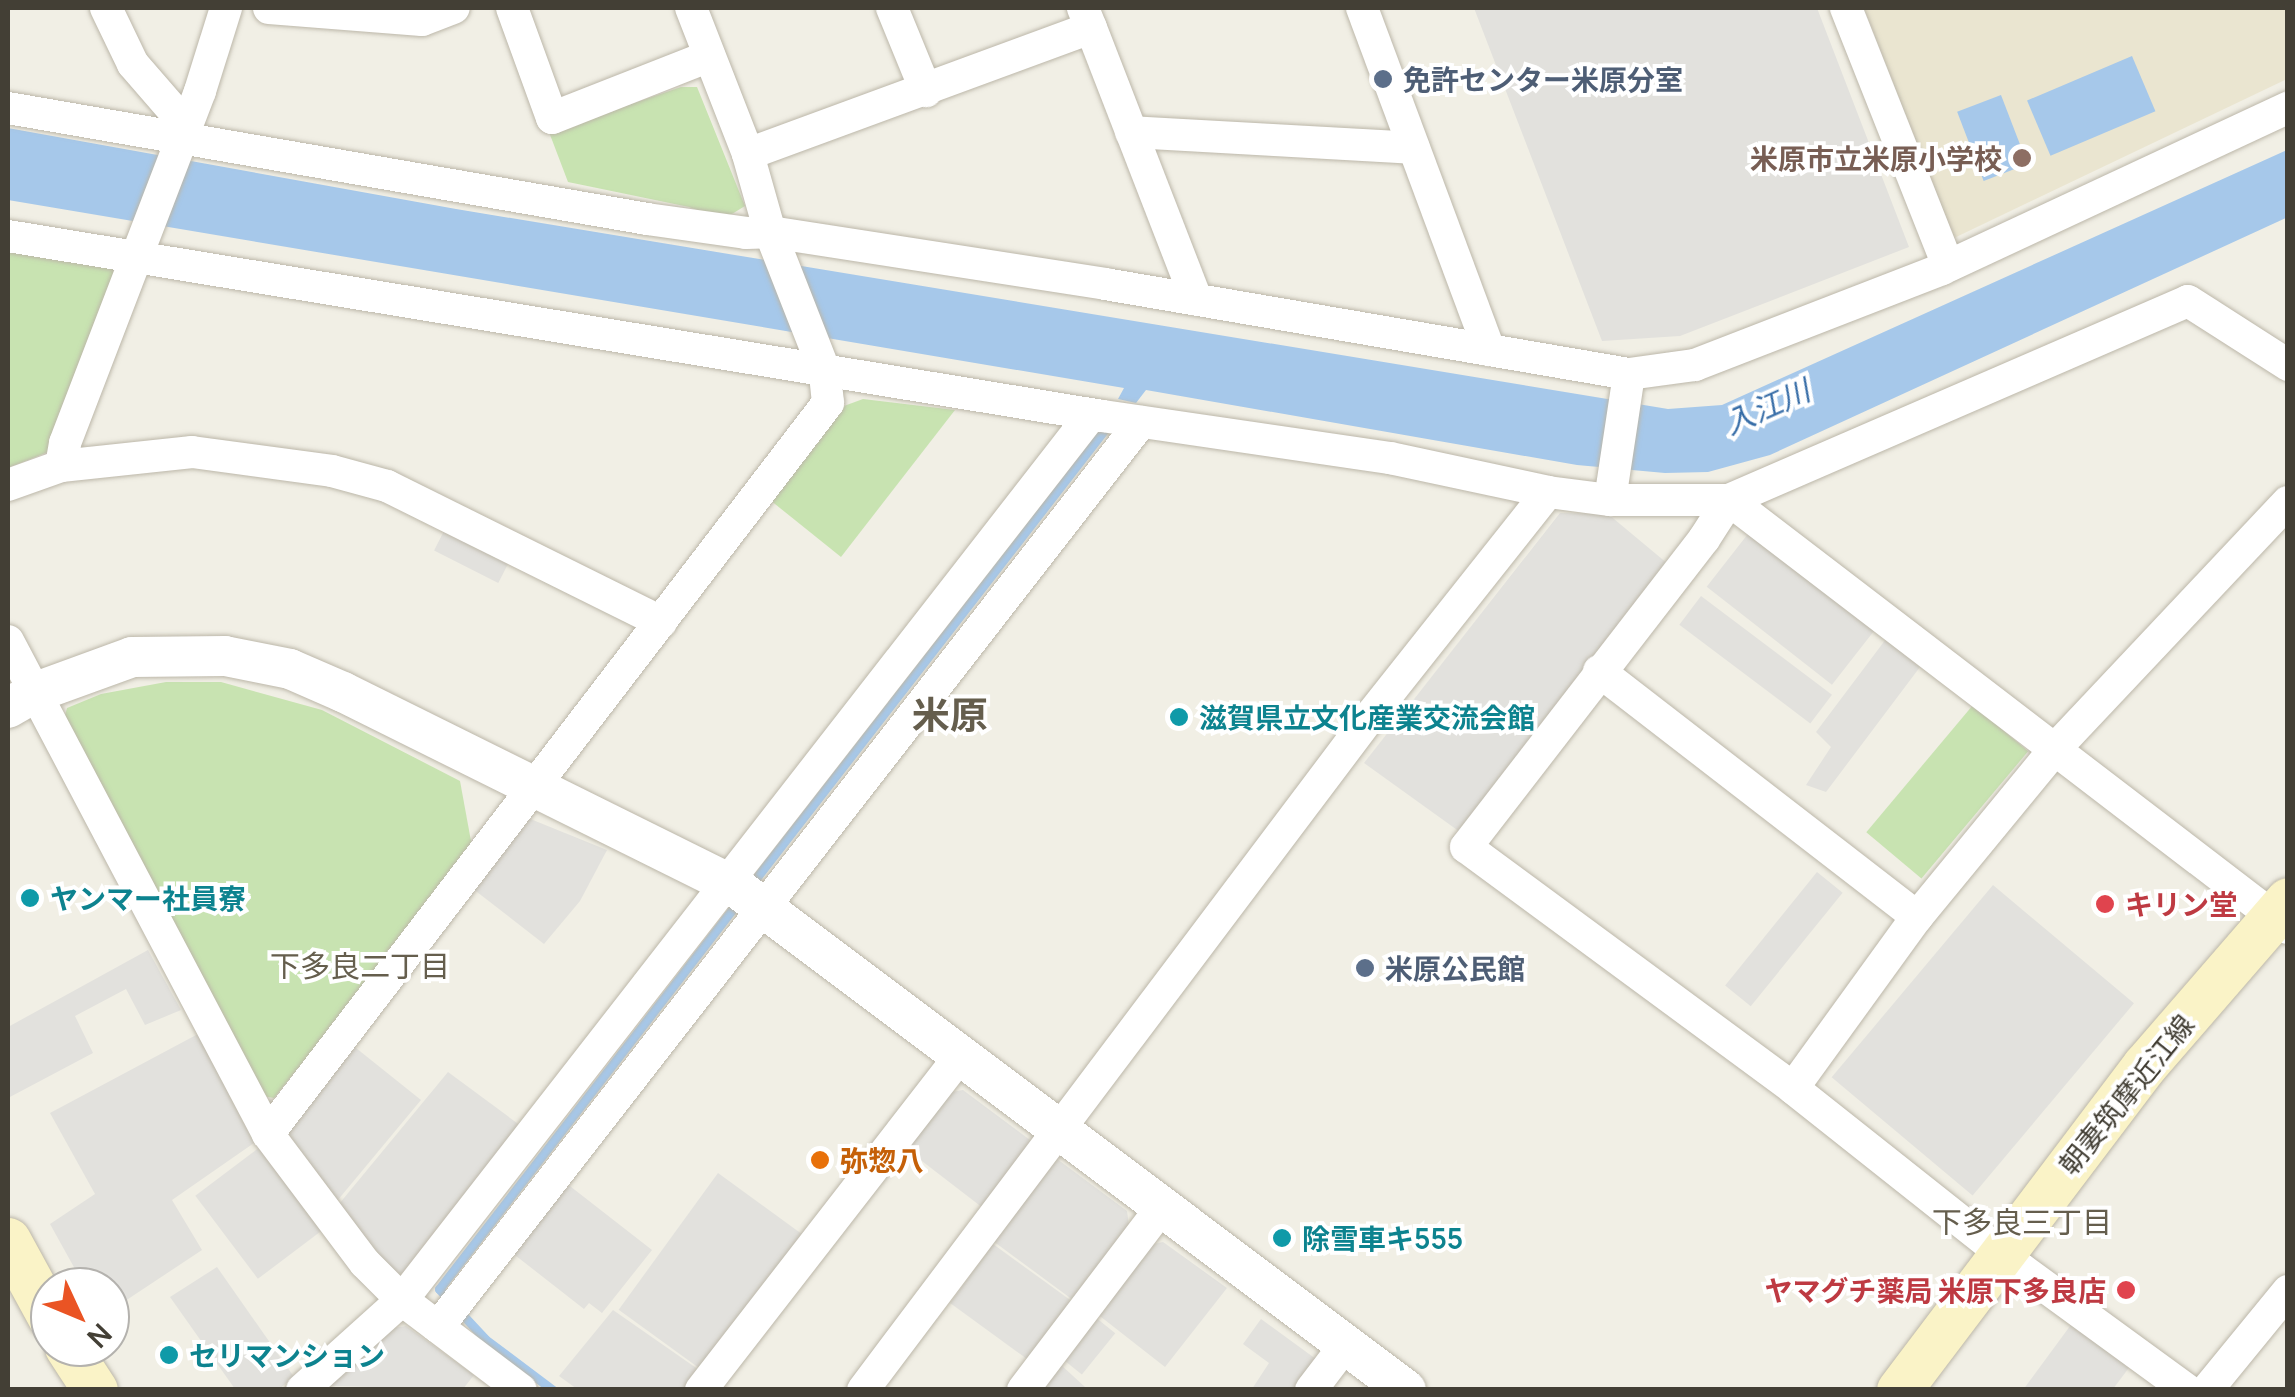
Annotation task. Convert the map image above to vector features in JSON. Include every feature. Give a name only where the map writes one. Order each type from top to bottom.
[{"type":"main road","name":"朝妻筑摩近江線","points":[[1898,1390],[2146,1065],[2282,914]]},
{"type":"main road","points":[[8,1240],[30,1280]]},
{"type":"main road","points":[[80,1367],[95,1390]]},
{"type":"street","points":[[106,8],[133,64],[182,136]]},
{"type":"street","points":[[61,466],[65,444],[142,246],[226,8]]},
{"type":"street","points":[[269,8],[422,20],[454,8]]},
{"type":"street","points":[[512,8],[552,118],[709,56]]},
{"type":"street","points":[[268,1134],[828,402],[820,358],[774,242],[748,154],[691,8]]},
{"type":"street","points":[[892,8],[926,91]]},
{"type":"street","points":[[1362,8],[1489,350]]},
{"type":"street","points":[[1846,8],[1948,266]]},
{"type":"street","points":[[748,154],[926,91],[1087,18],[1196,299]]},
{"type":"street","points":[[8,108],[746,234],[774,242],[1196,299],[1489,350],[1628,382],[1695,365],[1948,266],[2288,108]]},
{"type":"street","points":[[1131,132],[1414,148]]},
{"type":"street","points":[[8,236],[142,246],[820,358],[1115,418],[1390,458],[1548,492],[1611,485],[1729,500],[2054,750],[2282,914]]},
{"type":"street","points":[[2187,1390],[2001,1253],[1792,1088],[1466,847],[1704,539],[1729,500],[2188,301],[2288,365]]},
{"type":"street","points":[[1611,485],[1628,382]]},
{"type":"street","points":[[438,1327],[746,894],[1115,418]]},
{"type":"street","points":[[302,1390],[402,1300],[746,894],[1115,418]]},
{"type":"street","points":[[8,485],[61,466],[192,452],[332,471],[387,486],[661,622]]},
{"type":"street","points":[[863,1390],[1372,714],[1548,492]]},
{"type":"street","points":[[1792,1088],[1917,917],[2054,750],[2288,502]]},
{"type":"street","points":[[8,641],[22,700],[268,1134],[365,1264],[402,1300],[521,1390]]},
{"type":"street","points":[[22,700],[132,657],[241,659],[290,668],[343,692],[746,894],[1406,1390]]},
{"type":"street","points":[[1599,670],[1917,917]]},
{"type":"street","points":[[701,1390],[958,1057]]},
{"type":"street","points":[[1022,1390],[1162,1207]]},
{"type":"street","points":[[2208,1390],[2288,1291]]},
{"type":"street","points":[[1311,1390],[1346,1344]]},
{"type":"shaded area","points":[[1474,8],[1817,8],[1909,247],[1680,336],[1602,341]]},
{"type":"shaded area","name":"米原市立米原小学校","points":[[1864,8],[2287,8],[2287,79],[1954,238]]},
{"type":"shaded area","points":[[1560,513],[1608,514],[1668,564],[1460,832],[1364,763]]},
{"type":"shaded area","points":[[445,529],[509,562],[498,583],[434,550]]},
{"type":"shaded area","points":[[1751,530],[1876,628],[1832,685],[1707,587]]},
{"type":"shaded area","points":[[1701,596],[1832,695],[1810,723],[1679,625]]},
{"type":"shaded area","points":[[1886,639],[1920,667],[1826,792],[1806,785],[1831,747],[1816,732]]},
{"type":"shaded area","points":[[523,816],[607,850],[580,901],[544,944],[468,885]]},
{"type":"shaded area","points":[[1817,872],[1843,893],[1751,1006],[1725,985]]},
{"type":"shaded area","points":[[1993,885],[2134,1003],[1973,1196],[1832,1077]]},
{"type":"shaded area","points":[[148,950],[181,1010],[145,1025],[126,989],[75,1016],[93,1053],[8,1098],[8,1027]]},
{"type":"shaded area","points":[[198,1034],[254,1143],[172,1200],[202,1250],[130,1298],[130,1267],[74,1267],[50,1224],[95,1194],[50,1113]]},
{"type":"shaded area","points":[[351,1044],[421,1100],[337,1201],[290,1144],[287,1125]]},
{"type":"shaded area","points":[[448,1072],[521,1126],[409,1273],[393,1273],[339,1204]]},
{"type":"shaded area","points":[[963,1090],[1034,1143],[983,1208],[905,1148],[947,1093]]},
{"type":"shaded area","points":[[260,1147],[323,1230],[258,1279],[195,1196]]},
{"type":"shaded area","points":[[1057,1159],[1127,1211],[1129,1226],[1073,1300],[993,1241]]},
{"type":"shaded area","points":[[718,1173],[805,1236],[705,1373],[619,1310]]},
{"type":"shaded area","points":[[566,1183],[652,1250],[602,1313],[589,1303],[584,1309],[511,1252]]},
{"type":"shaded area","points":[[1163,1242],[1227,1288],[1165,1367],[1096,1313],[1149,1245]]},
{"type":"shaded area","points":[[993,1244],[1072,1302],[1029,1361],[950,1303]]},
{"type":"shaded area","points":[[217,1267],[294,1377],[279,1389],[235,1389],[170,1297]]},
{"type":"shaded area","points":[[613,1310],[702,1372],[687,1390],[577,1389],[559,1376]]},
{"type":"shaded area","points":[[1095,1317],[1115,1333],[1082,1375],[1062,1358]]},
{"type":"shaded area","points":[[1261,1319],[1320,1362],[1297,1389],[1252,1389],[1269,1363],[1243,1344]]},
{"type":"shaded area","points":[[2073,1322],[2131,1365],[2113,1389],[2023,1390]]},
{"type":"shaded area","points":[[406,1326],[474,1375],[463,1389],[330,1386],[393,1328]]},
{"type":"shaded area","points":[[1060,1364],[1085,1387],[1084,1389],[1039,1390]]},
{"type":"green space","points":[[681,87],[697,87],[745,206],[722,220],[689,207],[568,182],[549,132]]},
{"type":"green space","points":[[8,250],[118,270],[53,450],[8,468]]},
{"type":"green space","points":[[863,399],[955,410],[841,557],[770,500],[844,406]]},
{"type":"green space","points":[[166,682],[221,682],[322,710],[460,781],[473,852],[274,1098],[262,1096],[64,719],[67,708],[101,694]]},
{"type":"green space","points":[[1973,705],[2028,751],[1921,878],[1866,832]]},
{"type":"water","points":[[2132,56],[2155,111],[2051,156],[2027,101]]},
{"type":"water","points":[[2001,95],[2028,164],[1984,181],[1957,112]]},
{"type":"water","name":"入江川","points":[[8,128],[456,209],[1668,409],[1722,405],[2287,150],[2288,217],[1770,455],[1708,472],[1665,473],[1577,465],[1146,390],[1136,403],[1118,399],[1124,388],[8,200]]},
{"type":"waterway","points":[[750,886],[1109,424]]},
{"type":"waterway","points":[[449,1300],[439,1289],[738,902]]},
{"type":"waterway","points":[[460,1312],[485,1339],[553,1390]]},
{"type":"place","name":"免許センター米原分室","points":[[1383,79]]},
{"type":"place","name":"米原市立米原小学校","points":[[2022,158]]},
{"type":"place","name":"滋賀県立文化産業交流会館","points":[[1179,717]]},
{"type":"place","name":"ヤンマー社員寮","points":[[30,898]]},
{"type":"place","name":"キリン堂","points":[[2105,904]]},
{"type":"place","name":"米原公民館","points":[[1365,968]]},
{"type":"place","name":"弥惣八","points":[[820,1160]]},
{"type":"place","name":"除雪車キ555","points":[[1282,1238]]},
{"type":"place","name":"ヤマグチ薬局 米原下多良店","points":[[2126,1290]]},
{"type":"place","name":"セリマンション","points":[[169,1355]]},
{"type":"district","name":"米原","points":[[950,715]]},
{"type":"district","name":"下多良二丁目","points":[[360,966]]},
{"type":"district","name":"下多良三丁目","points":[[2022,1222]]}]
